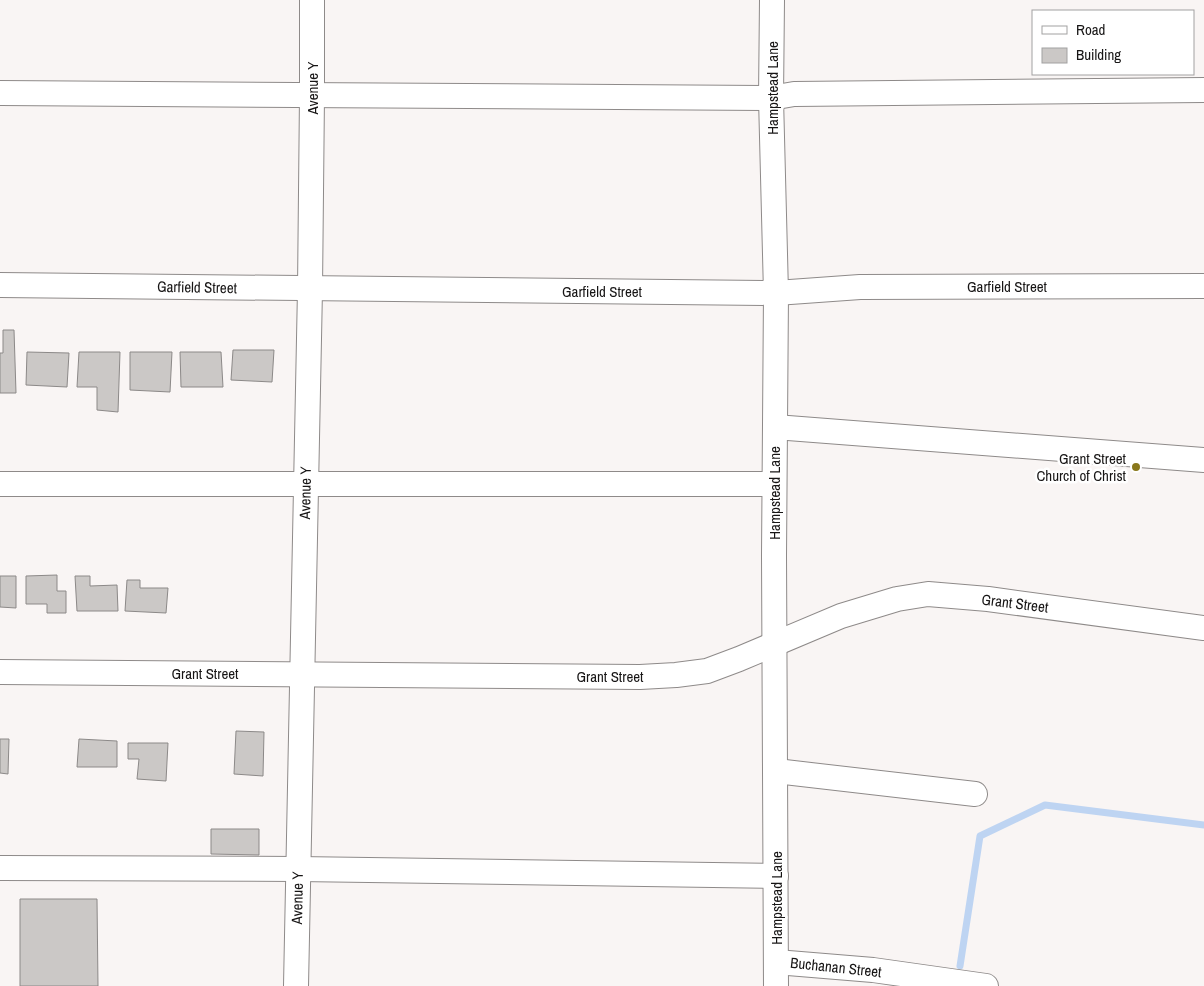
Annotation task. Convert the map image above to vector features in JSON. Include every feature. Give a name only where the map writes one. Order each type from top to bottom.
[{"type":"street","name":"Avenue Y","points":[[296,986],[310,289],[312,0]]},
{"type":"street","name":"Hampstead Lane","points":[[772,0],[776,293],[774,484],[776,986]]},
{"type":"street","points":[[0,93],[772,98],[794,94],[1204,90]]},
{"type":"street","name":"Garfield Street","points":[[0,284],[776,293],[860,287],[1204,286]]},
{"type":"street","points":[[775,427],[1204,460]]},
{"type":"street","points":[[0,484],[774,484]]},
{"type":"street","name":"Grant Street","points":[[0,672],[640,677],[676,675],[707,671],[841,616],[897,598],[928,594],[988,599],[1204,628]]},
{"type":"street","points":[[776,771],[975,794]]},
{"type":"street","points":[[0,868],[298,869],[776,876]]},
{"type":"street","name":"Buchanan Street","points":[[776,962],[873,970],[986,986]]},
{"type":"building","points":[[3,330],[14,330],[16,393],[0,393],[0,353],[3,353]]},
{"type":"building","points":[[233,350],[274,350],[272,382],[231,380]]},
{"type":"building","points":[[27,352],[69,353],[67,387],[26,385]]},
{"type":"building","points":[[79,352],[120,352],[118,412],[97,410],[97,387],[77,387]]},
{"type":"building","points":[[130,352],[172,352],[170,392],[130,390]]},
{"type":"building","points":[[180,352],[221,352],[223,387],[181,387]]},
{"type":"building","points":[[57,575],[57,591],[66,591],[66,613],[47,613],[47,604],[26,604],[26,576]]},
{"type":"building","points":[[0,576],[16,576],[16,608],[0,607]]},
{"type":"building","points":[[75,576],[90,576],[90,586],[117,585],[118,611],[77,611]]},
{"type":"building","points":[[127,580],[140,580],[140,588],[168,588],[166,613],[125,611]]},
{"type":"building","points":[[236,731],[264,732],[263,776],[234,774]]},
{"type":"building","points":[[0,739],[9,739],[8,774],[0,773]]},
{"type":"building","points":[[79,739],[117,741],[117,767],[77,767]]},
{"type":"building","points":[[128,743],[168,743],[166,781],[137,779],[139,759],[128,759]]},
{"type":"building","points":[[211,829],[259,829],[259,855],[211,854]]},
{"type":"building","points":[[20,899],[97,899],[98,986],[20,986]]},
{"type":"waterway","points":[[960,966],[980,836],[1045,805],[1204,825]]},
{"type":"place","name":"Grant Street Church of Christ","points":[[1136,467]]}]
